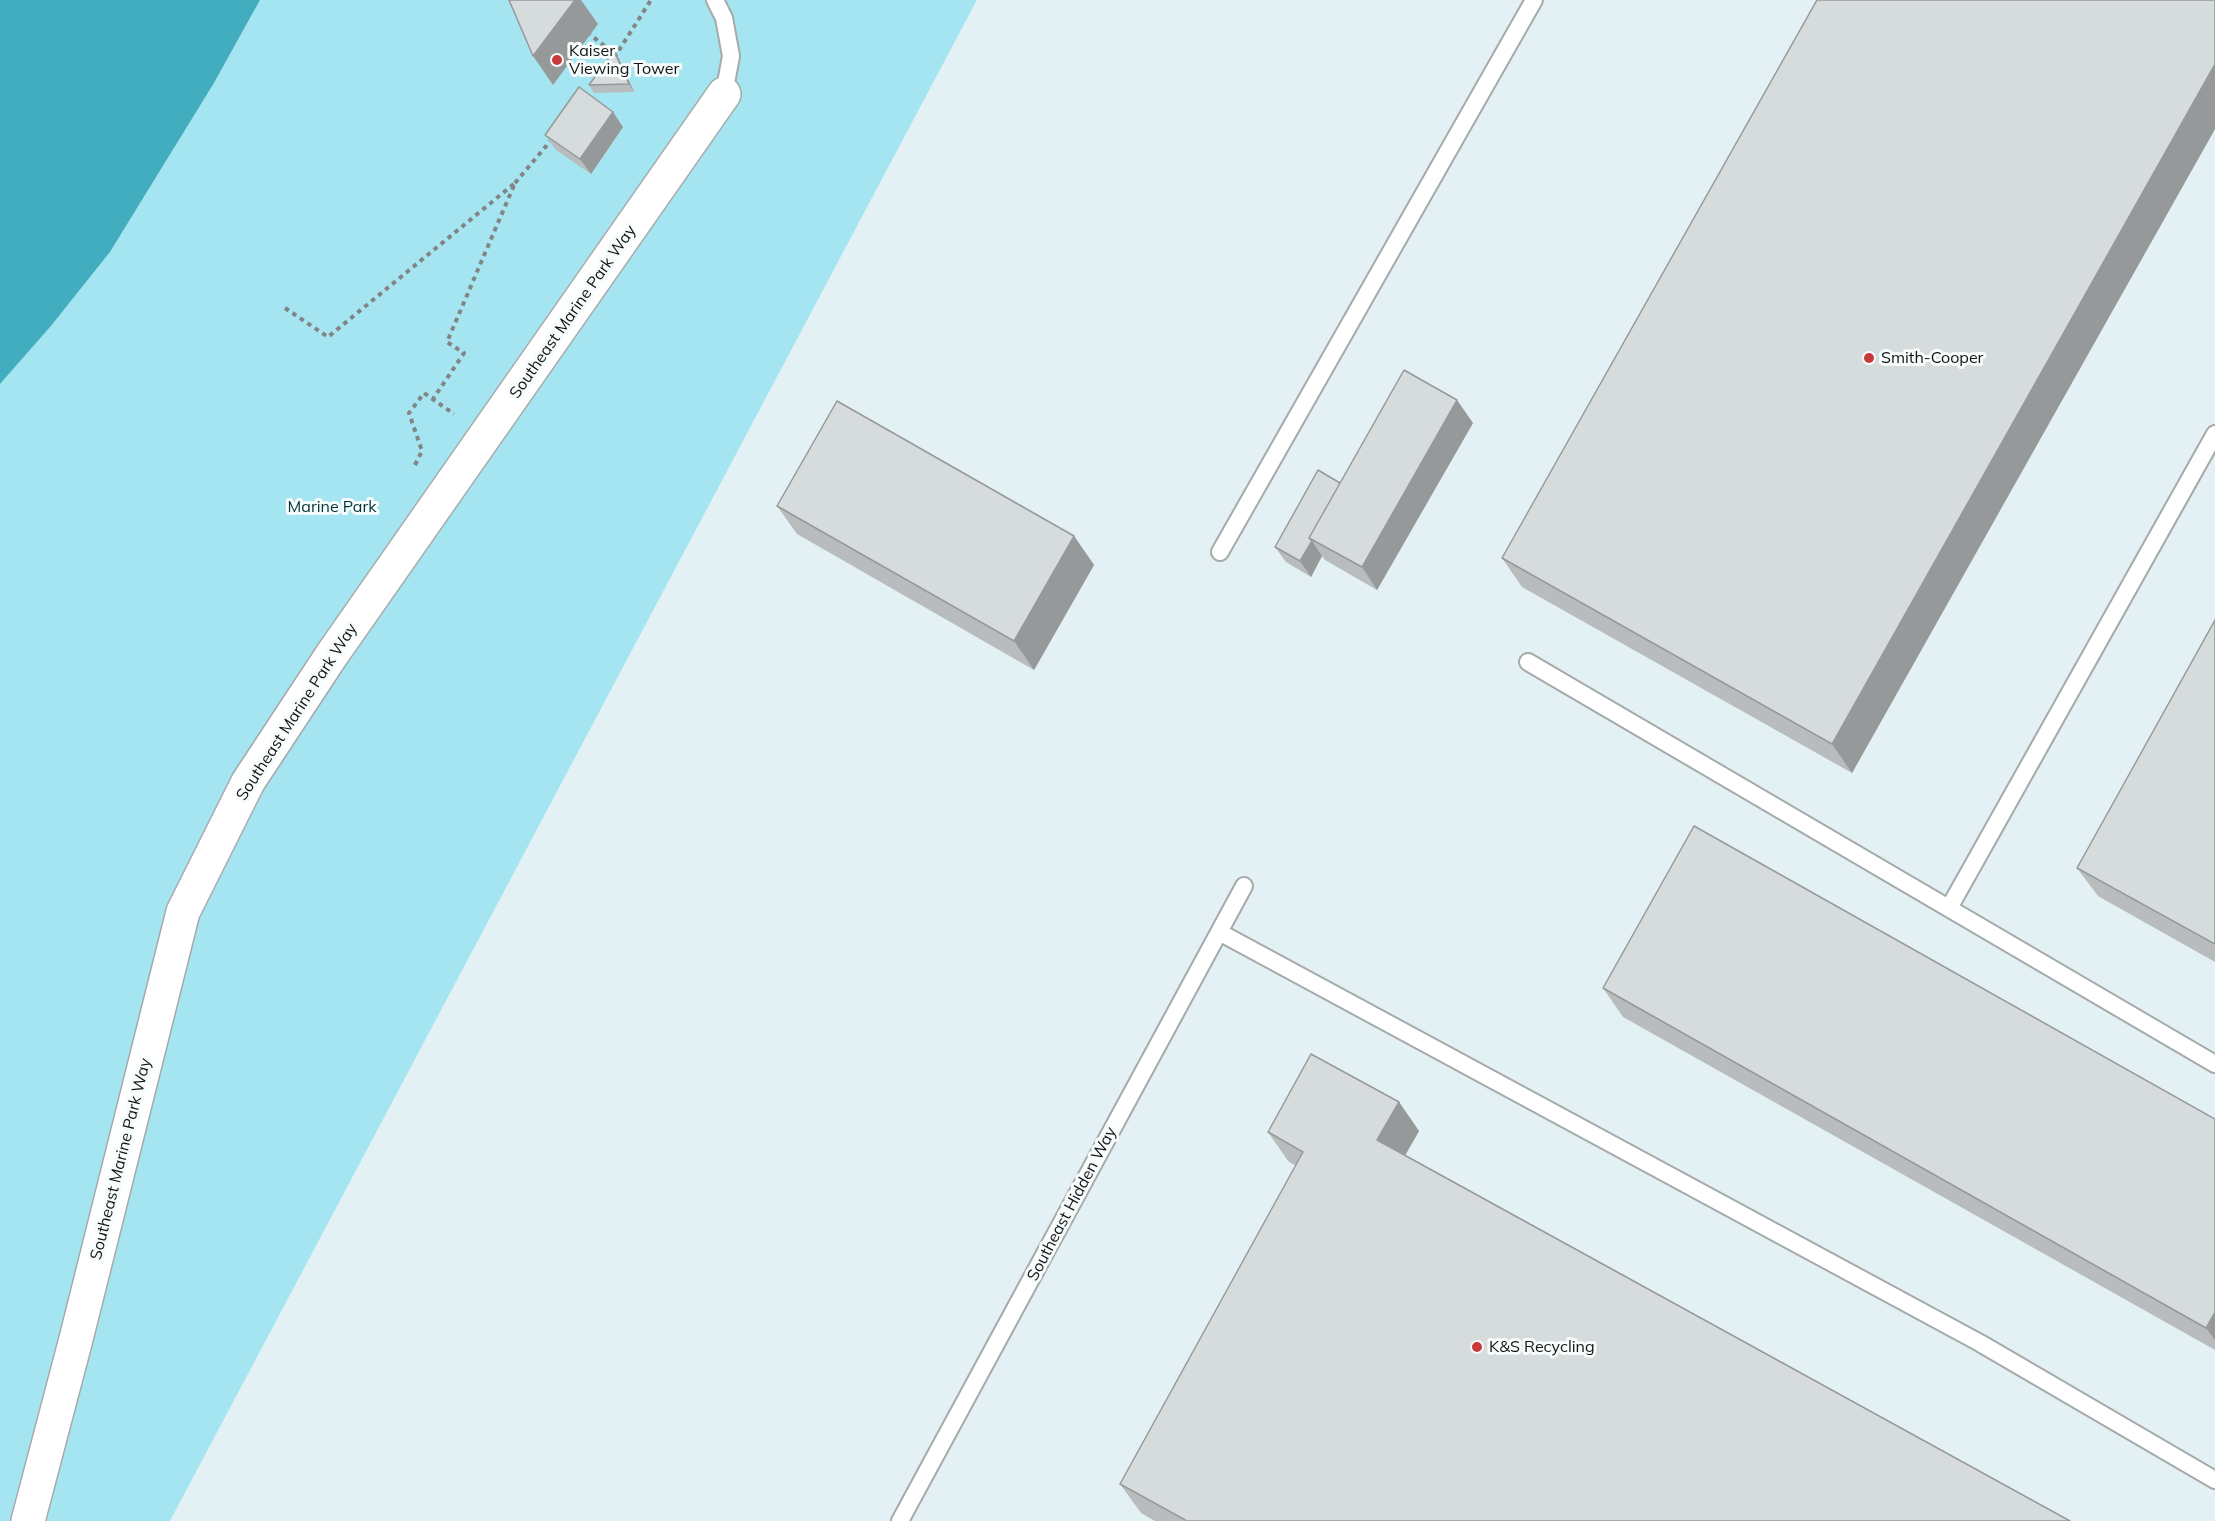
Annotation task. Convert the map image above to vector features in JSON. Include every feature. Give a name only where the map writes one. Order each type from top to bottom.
[{"type":"street","name":"Southeast Marine Park Way","points":[[28,1521],[76,1340],[183,912],[248,782],[331,656],[724,94]]},
{"type":"lane","points":[[715,0],[724,18],[731,56],[724,94]]},
{"type":"lane","points":[[1220,552],[1534,0]]},
{"type":"lane","points":[[1949,909],[2215,434]]},
{"type":"lane","points":[[1528,662],[2215,1064]]},
{"type":"lane","name":"Southeast Hidden Way","points":[[900,1521],[1244,886]]},
{"type":"lane","points":[[1219,932],[1980,1343],[2215,1480]]},
{"type":"path","points":[[610,63],[651,0]]},
{"type":"path","points":[[579,37],[584,29],[616,55]]},
{"type":"path","points":[[285,308],[328,337],[514,183],[558,133]]},
{"type":"path","points":[[433,399],[464,353],[447,342],[514,183]]},
{"type":"shaded area","points":[[0,0],[260,0],[214,83],[110,252],[51,326],[0,384]]},
{"type":"shaded area","points":[[977,0],[2215,0],[2215,1521],[170,1521]]},
{"type":"green space","name":"Marine Park","points":[[260,0],[977,0],[170,1521],[0,1521],[0,384],[51,326],[110,252],[214,83]]},
{"type":"building","points":[[509,0],[575,0],[533,56]]},
{"type":"building","name":"Smith-Cooper","points":[[1817,0],[2215,0],[2215,64],[1832,744],[1502,558]]},
{"type":"building","points":[[614,51],[629,84],[589,85]]},
{"type":"building","points":[[579,87],[613,112],[580,159],[545,135]]},
{"type":"building","points":[[1404,370],[1457,400],[1362,567],[1309,538]]},
{"type":"building","points":[[837,401],[1074,536],[1014,641],[777,506]]},
{"type":"building","points":[[1318,470],[1340,483],[1309,538],[1312,541],[1300,561],[1275,547]]},
{"type":"building","points":[[2215,620],[2215,944],[2077,868]]},
{"type":"building","points":[[1694,826],[2215,1119],[2215,1312],[2206,1328],[1603,988]]},
{"type":"building","name":"K&S Recycling","points":[[1311,1054],[1399,1102],[1377,1140],[2070,1521],[1187,1521],[1120,1484],[1303,1152],[1268,1132]]},
{"type":"place","name":"Kaiser Viewing Tower","points":[[557,60]]},
{"type":"place","name":"Smith-Cooper","points":[[1869,358]]},
{"type":"place","name":"K&S Recycling","points":[[1477,1347]]}]
